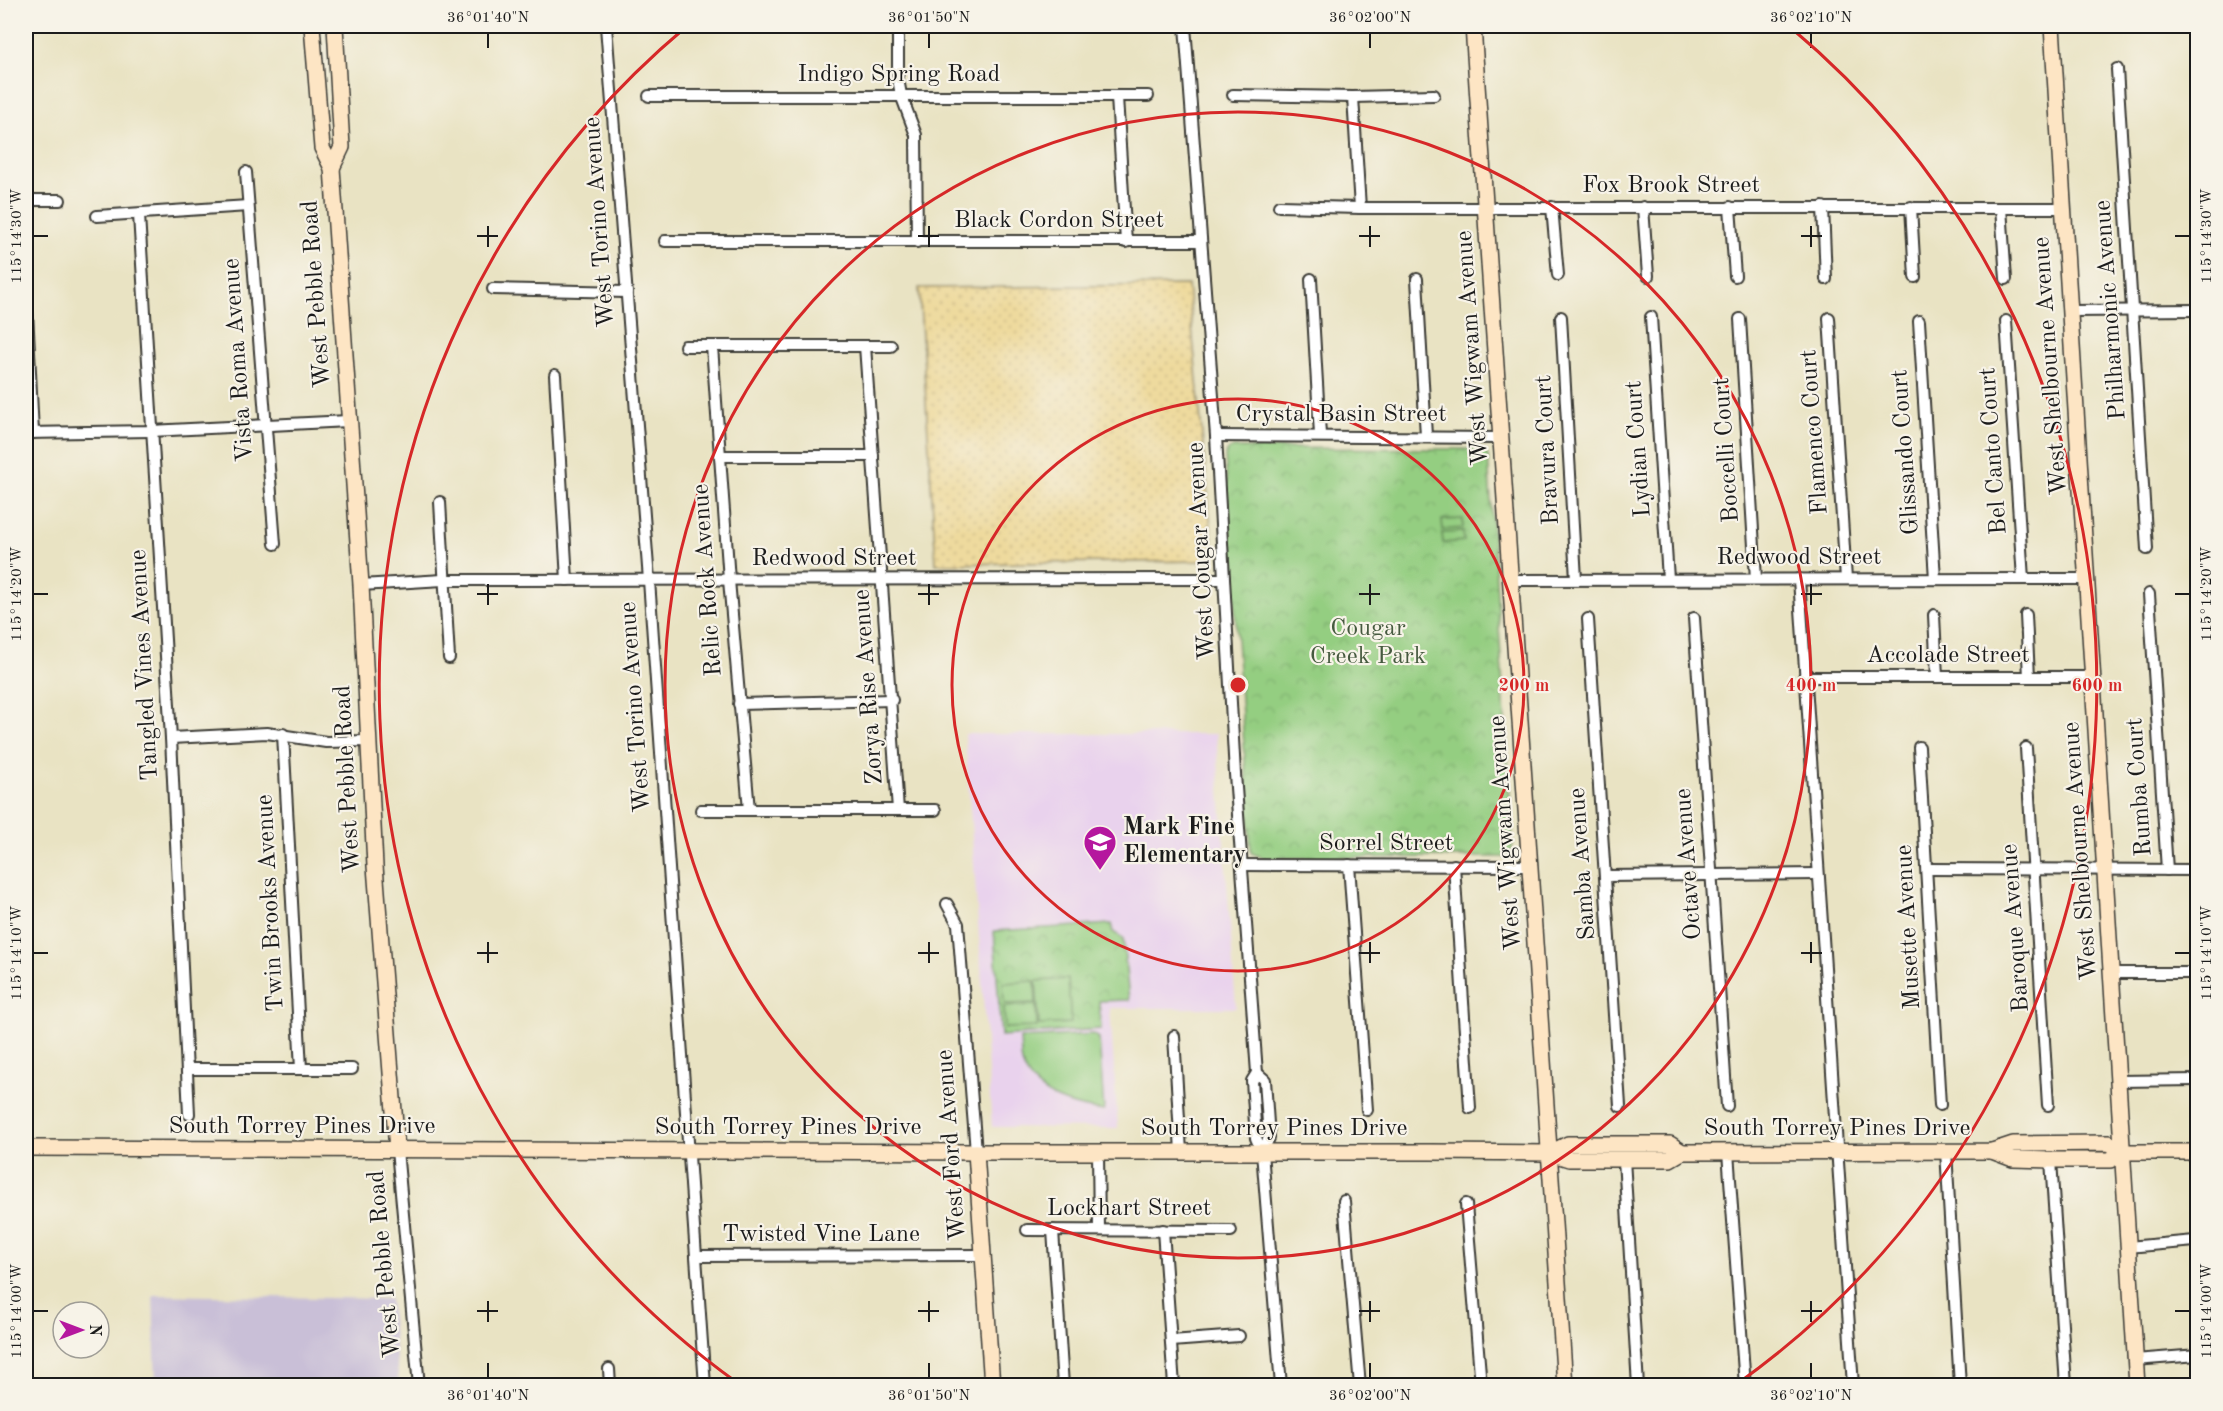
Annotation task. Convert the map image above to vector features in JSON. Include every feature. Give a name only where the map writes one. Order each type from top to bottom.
[{"type":"street","name":"West Pebble Road","points":[[312,26],[322,148],[332,168],[361,585],[375,866],[397,1150],[419,1386]]},
{"type":"street","name":"West Pebble Road","points":[[332,168],[342,147],[335,26]]},
{"type":"street","name":"West Torino Avenue","points":[[606,26],[649,580],[705,1386]]},
{"type":"street","points":[[897,26],[898,79],[901,95],[916,135],[916,242]]},
{"type":"street","name":"West Cougar Avenue","points":[[1185,26],[1216,436],[1257,1073],[1264,1080],[1269,1138],[1263,1152],[1281,1386]]},
{"type":"street","name":"West Wigwam Avenue","points":[[1473,26],[1565,1386]]},
{"type":"street","name":"West Shelbourne Avenue","points":[[2052,26],[2137,1386]]},
{"type":"street","name":"Philharmonic Avenue","points":[[2117,69],[2148,549]]},
{"type":"street","points":[[1233,95],[1353,97],[1434,95]]},
{"type":"street","name":"Indigo Spring Road","points":[[649,96],[1148,96]]},
{"type":"street","points":[[1117,97],[1126,242]]},
{"type":"street","points":[[1353,97],[1360,208]]},
{"type":"street","name":"Vista Roma Avenue","points":[[246,172],[275,544]]},
{"type":"street","points":[[26,200],[60,200]]},
{"type":"street","points":[[97,216],[248,206]]},
{"type":"street","name":"Fox Brook Street","points":[[1279,206],[2063,208]]},
{"type":"street","points":[[1552,207],[1558,275]]},
{"type":"street","points":[[1643,207],[1648,276]]},
{"type":"street","points":[[1730,207],[1735,276]]},
{"type":"street","points":[[1822,207],[1827,279]]},
{"type":"street","points":[[1911,207],[1915,277]]},
{"type":"street","points":[[2001,208],[2006,279]]},
{"type":"street","name":"Tangled Vines Avenue","points":[[139,215],[171,738],[189,1114]]},
{"type":"street","name":"Black Cordon Street","points":[[664,241],[1201,241]]},
{"type":"street","points":[[1311,279],[1320,435]]},
{"type":"street","points":[[1417,279],[1426,436]]},
{"type":"street","points":[[493,289],[627,292]]},
{"type":"street","points":[[26,290],[29,433],[151,431],[348,421]]},
{"type":"street","points":[[2070,311],[2198,310]]},
{"type":"street","name":"Lydian Court","points":[[1651,316],[1668,579]]},
{"type":"street","name":"Bravura Court","points":[[1561,317],[1576,579]]},
{"type":"street","name":"Flamenco Court","points":[[1828,318],[1846,579]]},
{"type":"street","name":"Boccelli Court","points":[[1740,319],[1756,579]]},
{"type":"street","name":"Glissando Court","points":[[1919,321],[1935,579]]},
{"type":"street","name":"Bel Canto Court","points":[[2006,321],[2023,579]]},
{"type":"street","points":[[685,346],[891,346]]},
{"type":"street","name":"Relic Rock Avenue","points":[[712,346],[748,810]]},
{"type":"street","name":"Zorya Rise Avenue","points":[[865,346],[892,700],[898,810]]},
{"type":"street","points":[[555,375],[567,580]]},
{"type":"street","name":"Crystal Basin Street","points":[[1216,436],[1501,438]]},
{"type":"street","points":[[720,456],[873,456]]},
{"type":"street","points":[[440,502],[449,658]]},
{"type":"street","name":"Redwood Street","points":[[361,585],[443,580],[1224,579]]},
{"type":"street","points":[[1799,579],[1853,1386]]},
{"type":"street","name":"Redwood Street","points":[[1512,580],[2086,579]]},
{"type":"street","name":"Rumba Court","points":[[2149,594],[2167,870]]},
{"type":"street","points":[[1934,615],[1937,677]]},
{"type":"street","points":[[2026,615],[2029,677]]},
{"type":"street","name":"Octave Avenue","points":[[1694,618],[1727,1106]]},
{"type":"street","name":"Samba Avenue","points":[[1588,619],[1620,1106]]},
{"type":"street","name":"Accolade Street","points":[[1804,677],[2092,677]]},
{"type":"street","points":[[739,704],[892,700]]},
{"type":"street","points":[[171,738],[267,733],[326,742],[368,741]]},
{"type":"street","name":"Twin Brooks Avenue","points":[[283,734],[301,1069]]},
{"type":"street","name":"Musette Avenue","points":[[1919,747],[1940,1105]]},
{"type":"street","name":"Baroque Avenue","points":[[2025,748],[2048,1105]]},
{"type":"street","points":[[701,810],[935,810]]},
{"type":"street","name":"Sorrel Street","points":[[1242,865],[1530,866]]},
{"type":"street","points":[[1349,865],[1367,1110]]},
{"type":"street","points":[[1454,865],[1470,1108]]},
{"type":"street","points":[[1927,869],[2198,870]]},
{"type":"street","points":[[1605,876],[1818,874]]},
{"type":"street","name":"West Ford Avenue","points":[[947,904],[958,924],[992,1386]]},
{"type":"street","points":[[2111,973],[2198,973]]},
{"type":"street","points":[[1174,1036],[1181,1152]]},
{"type":"street","points":[[187,1069],[352,1069]]},
{"type":"street","points":[[2117,1081],[2198,1080]]},
{"type":"street","name":"South Torrey Pines Drive","points":[[26,1148],[1550,1153],[1569,1159],[1670,1159],[1682,1152],[1992,1151],[2013,1144],[2109,1143],[2123,1152]]},
{"type":"street","name":"South Torrey Pines Drive","points":[[1550,1153],[1568,1144],[1670,1144],[1682,1152]]},
{"type":"street","points":[[1946,1151],[1960,1386]]},
{"type":"street","name":"South Torrey Pines Drive","points":[[1992,1151],[2013,1159],[2051,1160],[2110,1160],[2123,1152],[2198,1152]]},
{"type":"street","points":[[1098,1152],[1099,1230]]},
{"type":"street","points":[[1728,1152],[1744,1386]]},
{"type":"street","points":[[1624,1159],[1638,1386]]},
{"type":"street","points":[[2051,1160],[2066,1386]]},
{"type":"street","points":[[1344,1201],[1359,1386]]},
{"type":"street","points":[[1466,1204],[1481,1386]]},
{"type":"street","name":"Lockhart Street","points":[[1027,1230],[1231,1231]]},
{"type":"street","points":[[1053,1230],[1063,1386]]},
{"type":"street","points":[[1163,1230],[1174,1386]]},
{"type":"street","points":[[2128,1247],[2195,1241]]},
{"type":"street","name":"Twisted Vine Lane","points":[[696,1256],[983,1256]]},
{"type":"street","points":[[1171,1341],[1239,1336]]},
{"type":"street","points":[[2135,1360],[2198,1356]]},
{"type":"street","points":[[609,1369],[610,1386]]},
{"type":"shaded area","name":"Mark Fine Elementary","points":[[965,734],[1216,734],[1236,1008],[1110,1008],[1118,1128],[992,1127]]},
{"type":"shaded area","points":[[153,1295],[390,1299],[399,1385],[156,1385]]},
{"type":"sand","points":[[1188,285],[1214,561],[936,564],[919,288]]},
{"type":"green space","name":"Cougar Creek Park","points":[[1234,448],[1484,450],[1488,456],[1513,843],[1507,857],[1264,858],[1251,853],[1225,455],[1228,450]]},
{"type":"green space","points":[[1463,519],[1463,528],[1443,530],[1442,520]]},
{"type":"green space","points":[[1463,532],[1464,541],[1443,543],[1442,533]]},
{"type":"green space","points":[[1111,924],[1113,932],[1123,938],[1129,1000],[1099,1001],[1101,1029],[1001,1036],[994,931]]},
{"type":"green space","points":[[1068,979],[1071,1023],[1039,1025],[1036,981]]},
{"type":"green space","points":[[1035,981],[1036,1003],[1004,1004],[1003,983]]},
{"type":"green space","points":[[1036,1005],[1037,1027],[1005,1028],[1004,1007]]},
{"type":"green space","points":[[1094,1034],[1099,1038],[1104,1111],[1081,1107],[1057,1099],[1037,1086],[1029,1077],[1022,1063],[1020,1038]]},
{"type":"place","name":"Mark Fine Elementary","points":[[1100,871]]}]
